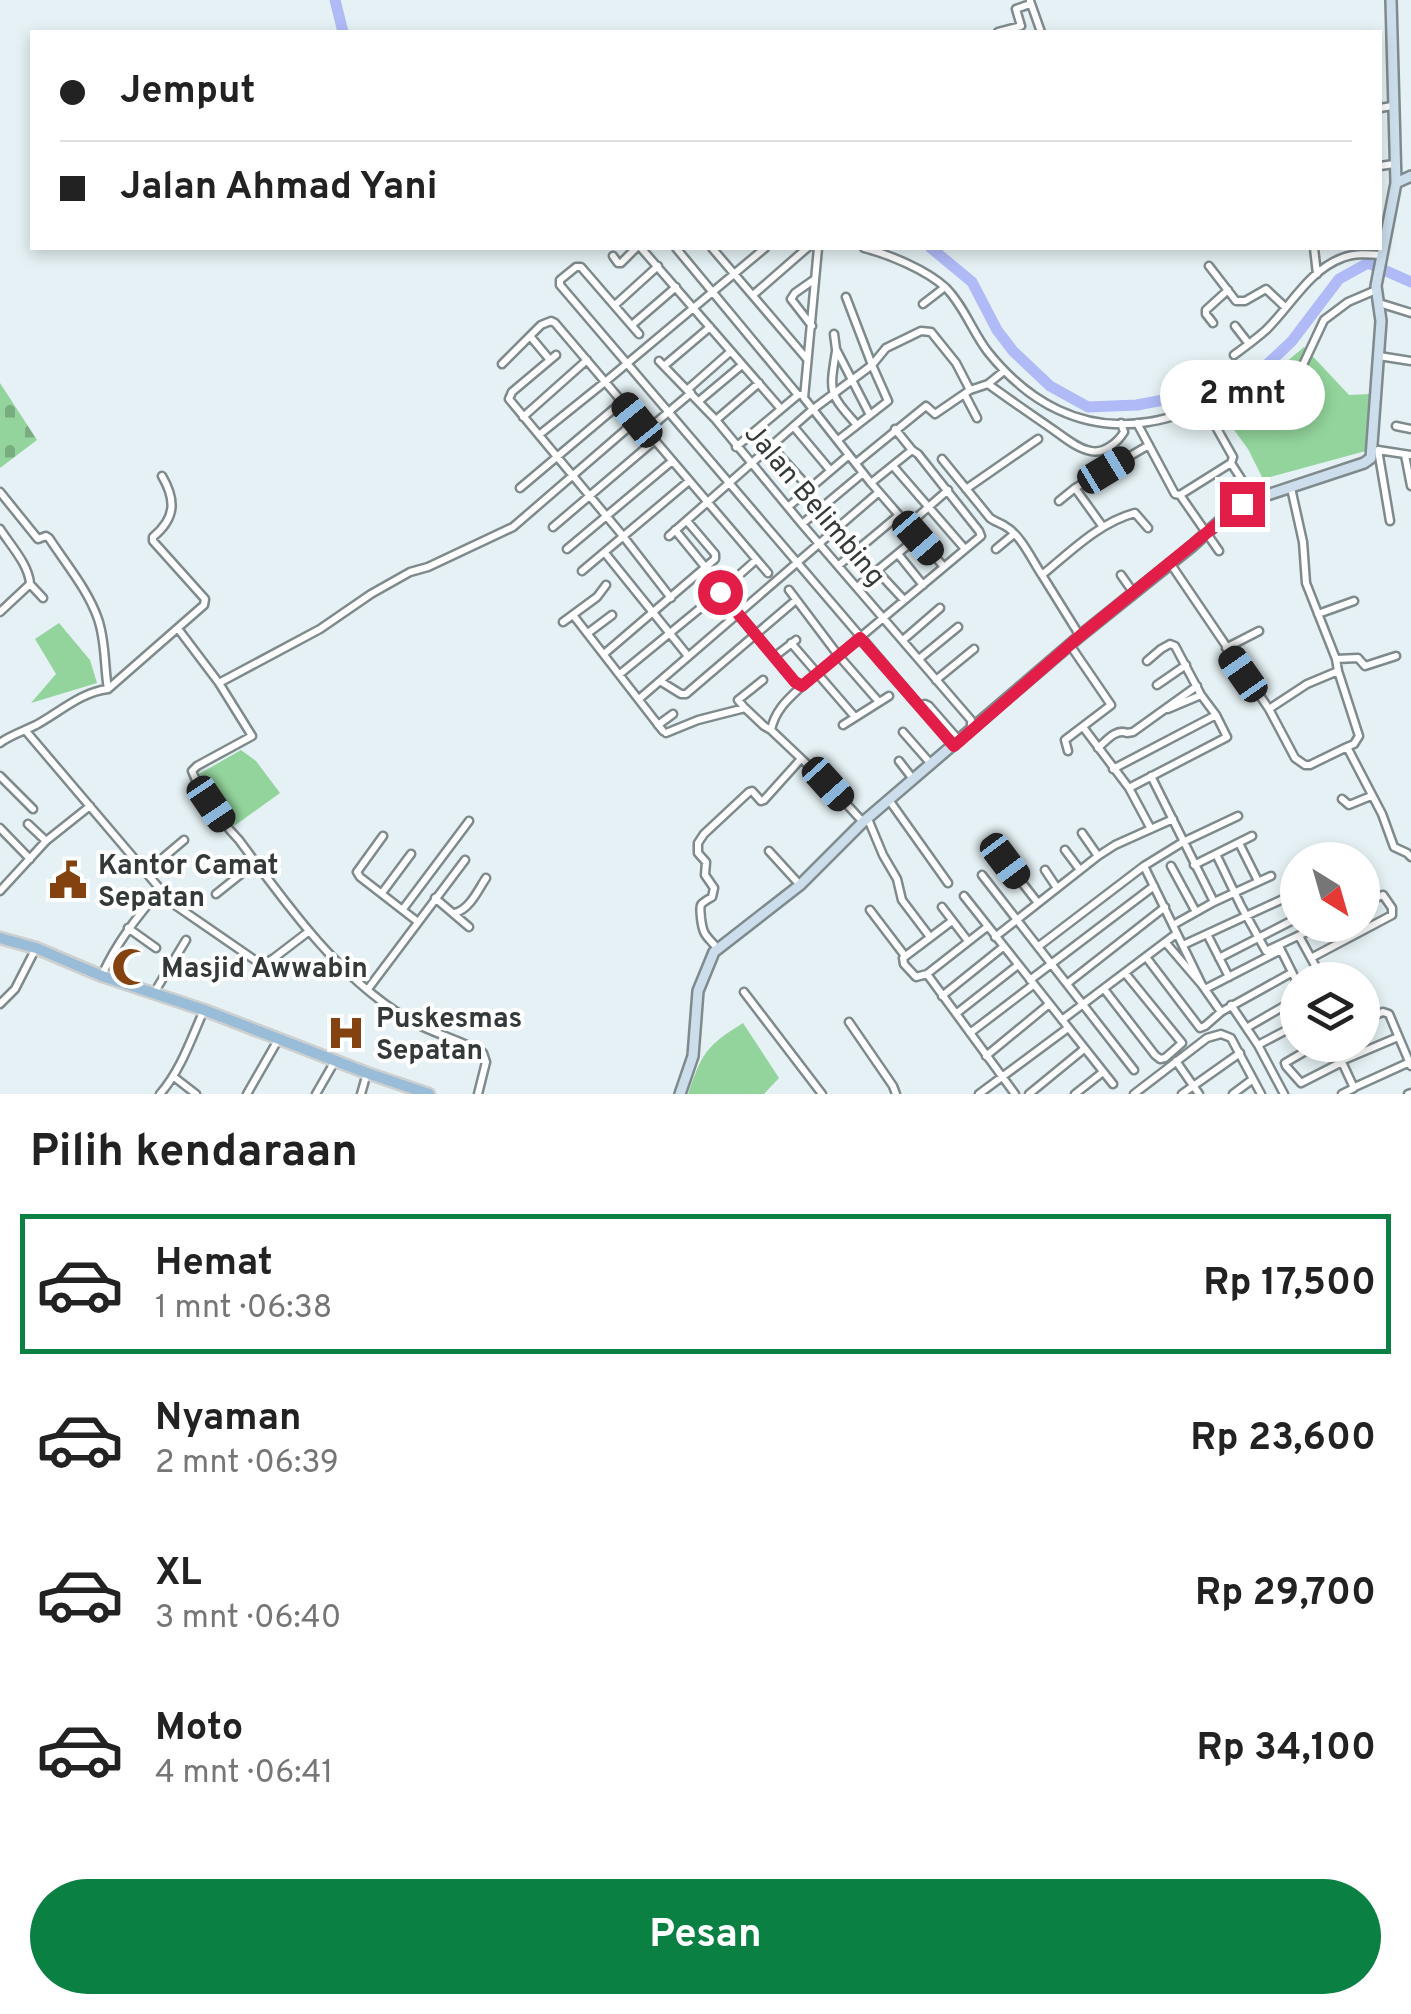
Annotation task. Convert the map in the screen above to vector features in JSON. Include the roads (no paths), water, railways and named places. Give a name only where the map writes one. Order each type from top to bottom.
[{"type":"main road","points":[[0,938],[204,1010],[410,1091],[429,1094]]},
{"type":"street","points":[[1390,0],[1396,183],[1376,288],[1379,303],[1375,449],[1390,521]]},
{"type":"street","points":[[1022,29],[1016,8],[1030,2],[1041,30]]},
{"type":"street","points":[[1382,108],[1392,106]]},
{"type":"street","points":[[1382,166],[1394,164]]},
{"type":"street","points":[[1396,183],[1411,176]]},
{"type":"street","points":[[613,256],[621,263],[636,250]]},
{"type":"street","points":[[640,250],[781,408]]},
{"type":"street","points":[[678,250],[944,567]]},
{"type":"street","points":[[539,435],[762,250]]},
{"type":"street","points":[[752,296],[805,250]]},
{"type":"street","points":[[736,447],[800,395],[808,360],[818,250]]},
{"type":"street","points":[[871,250],[920,271],[945,287],[986,349],[1013,381],[1066,415],[1122,424],[1206,410],[1282,406],[1324,320],[1376,288]]},
{"type":"street","points":[[1314,250],[1317,274]]},
{"type":"street","points":[[715,251],[808,360]]},
{"type":"street","points":[[1234,355],[1265,330],[1317,274],[1340,258],[1364,254],[1381,258]]},
{"type":"street","points":[[639,334],[580,266],[560,282],[860,638],[954,742]]},
{"type":"street","points":[[615,305],[658,266]]},
{"type":"street","points":[[1209,266],[1234,300],[1240,302],[1266,289],[1285,307]]},
{"type":"street","points":[[812,326],[791,300],[816,278]]},
{"type":"street","points":[[632,325],[676,287]]},
{"type":"street","points":[[923,304],[945,287]]},
{"type":"street","points":[[1213,323],[1206,310],[1228,290]]},
{"type":"street","points":[[838,440],[888,401],[846,297]]},
{"type":"street","points":[[1379,303],[1411,314]]},
{"type":"street","points":[[502,364],[541,325],[551,321],[560,328],[768,573]]},
{"type":"street","points":[[1235,326],[1248,344]]},
{"type":"street","name":"Jalan Belimbing","points":[[710,327],[662,363],[716,420],[972,720],[954,742]]},
{"type":"street","points":[[802,686],[754,636],[672,533],[812,410],[872,365],[882,351],[922,330],[934,334],[956,363],[977,418]]},
{"type":"street","points":[[834,334],[832,396],[857,425]]},
{"type":"street","points":[[530,336],[553,357],[510,394],[510,400],[671,598]]},
{"type":"street","points":[[836,349],[870,415]]},
{"type":"street","points":[[646,431],[730,352]]},
{"type":"street","points":[[1378,356],[1411,361]]},
{"type":"street","points":[[523,417],[588,360]]},
{"type":"street","points":[[699,402],[742,365]]},
{"type":"street","points":[[856,464],[926,406],[935,414],[1004,371]]},
{"type":"street","points":[[716,420],[759,384]]},
{"type":"street","points":[[988,384],[1092,452],[1118,442],[1124,432],[1122,424]]},
{"type":"street","points":[[520,488],[622,402]]},
{"type":"street","points":[[1180,495],[1231,463],[1234,457],[1206,410]]},
{"type":"street","points":[[218,683],[320,628],[410,572],[513,527],[637,420]]},
{"type":"street","points":[[1137,423],[1176,494],[1219,551]]},
{"type":"street","points":[[1396,426],[1411,429]]},
{"type":"street","points":[[794,428],[830,470]]},
{"type":"street","points":[[771,730],[782,704],[981,534],[896,429]]},
{"type":"street","points":[[966,489],[1038,438]]},
{"type":"street","points":[[553,527],[654,441]]},
{"type":"street","points":[[1059,501],[1148,444]]},
{"type":"street","points":[[771,446],[810,488]]},
{"type":"street","points":[[1375,449],[1408,455],[1411,486]]},
{"type":"street","points":[[680,1094],[693,1056],[698,990],[718,948],[800,884],[954,742],[1235,508],[1366,462],[1375,449]]},
{"type":"street","points":[[871,483],[912,450]]},
{"type":"street","points":[[788,507],[849,454]]},
{"type":"street","points":[[942,459],[990,518],[1014,534],[1080,636]]},
{"type":"street","points":[[567,548],[671,462]]},
{"type":"street","points":[[1231,463],[1254,500]]},
{"type":"street","points":[[893,466],[965,550]]},
{"type":"street","points":[[802,524],[863,473]]},
{"type":"street","points":[[0,743],[69,704],[108,690],[204,605],[206,600],[152,541],[166,523],[172,499],[162,476]]},
{"type":"street","points":[[582,571],[689,481]]},
{"type":"street","points":[[1075,488],[1103,527]]},
{"type":"street","points":[[1170,562],[1269,709],[1295,758],[1305,765],[1354,744],[1358,736],[1336,659],[1305,581],[1303,542],[1291,488]]},
{"type":"street","points":[[908,525],[948,490]]},
{"type":"street","points":[[0,492],[38,538],[49,538],[84,590],[100,624],[108,690]]},
{"type":"street","points":[[639,699],[879,492]]},
{"type":"street","points":[[1042,575],[1103,527],[1134,512],[1148,528]]},
{"type":"street","points":[[839,565],[899,515]]},
{"type":"street","points":[[604,654],[716,556],[687,521]]},
{"type":"street","points":[[0,529],[31,580],[0,612]]},
{"type":"street","points":[[996,549],[1014,534]]},
{"type":"street","points":[[857,587],[918,538]]},
{"type":"street","points":[[605,553],[688,656]]},
{"type":"street","points":[[898,554],[923,585]]},
{"type":"street","points":[[620,674],[756,560]]},
{"type":"street","points":[[878,572],[904,600]]},
{"type":"street","points":[[1121,574],[1133,592]]},
{"type":"street","points":[[30,584],[43,598]]},
{"type":"street","points":[[563,622],[597,597],[606,585]]},
{"type":"street","points":[[789,590],[879,702]]},
{"type":"street","points":[[660,681],[686,694],[796,600]]},
{"type":"street","points":[[1318,614],[1354,601]]},
{"type":"street","points":[[903,640],[940,608]]},
{"type":"street","points":[[588,633],[612,614]]},
{"type":"street","points":[[574,615],[663,730]]},
{"type":"street","points":[[919,658],[958,627]]},
{"type":"street","points":[[179,630],[252,736],[197,766],[192,771],[196,781],[308,932],[368,989],[414,1023],[483,1053],[486,1062],[478,1094]]},
{"type":"street","points":[[1226,648],[1259,631]]},
{"type":"street","points":[[774,657],[793,642],[855,717]]},
{"type":"street","points":[[1129,788],[1226,739],[1227,733],[1176,647],[1172,644],[1161,648],[1146,661]]},
{"type":"street","points":[[1068,751],[1064,742],[1110,708],[1110,702],[1070,645]]},
{"type":"street","points":[[936,680],[974,648]]},
{"type":"street","points":[[1336,659],[1358,658],[1365,666],[1396,656]]},
{"type":"street","points":[[1158,685],[1186,665]]},
{"type":"street","points":[[1269,709],[1308,684],[1338,671]]},
{"type":"street","points":[[763,680],[738,700],[865,821],[897,879],[902,900],[930,938]]},
{"type":"street","points":[[1098,748],[1118,732],[1130,733],[1196,686]]},
{"type":"street","points":[[1162,710],[1201,695]]},
{"type":"street","points":[[843,724],[889,696]]},
{"type":"street","points":[[663,730],[745,708]]},
{"type":"street","points":[[663,730],[673,714]]},
{"type":"street","points":[[1113,770],[1216,715]]},
{"type":"street","points":[[1083,727],[1129,788],[1150,829]]},
{"type":"street","points":[[25,730],[172,903],[262,965],[308,932]]},
{"type":"street","points":[[904,732],[932,765]]},
{"type":"street","points":[[1348,747],[1394,847],[1411,857]]},
{"type":"street","points":[[718,948],[701,928],[700,905],[712,897],[714,888],[705,876],[706,862],[698,853],[698,843],[749,792],[764,800],[800,760]]},
{"type":"street","points":[[899,762],[914,780]]},
{"type":"street","points":[[0,776],[33,809]]},
{"type":"street","points":[[1151,776],[1214,902]]},
{"type":"street","points":[[1342,799],[1349,805],[1371,796]]},
{"type":"street","points":[[889,800],[948,883]]},
{"type":"street","points":[[0,891],[46,840],[90,806]]},
{"type":"street","points":[[1039,946],[1144,866],[1238,816]]},
{"type":"street","points":[[995,937],[1098,856],[1173,819]]},
{"type":"street","points":[[403,908],[469,821]]},
{"type":"street","points":[[28,824],[46,840]]},
{"type":"street","points":[[0,828],[30,859]]},
{"type":"street","points":[[1082,833],[1098,856]]},
{"type":"street","points":[[383,836],[357,872],[418,922]]},
{"type":"street","points":[[1194,865],[1252,836]]},
{"type":"street","points":[[145,873],[184,840]]},
{"type":"street","points":[[1240,843],[1258,881]]},
{"type":"street","points":[[1065,850],[1080,870]]},
{"type":"street","points":[[769,851],[800,884]]},
{"type":"street","points":[[382,892],[412,854]]},
{"type":"street","points":[[1216,854],[1266,951],[1280,948]]},
{"type":"street","points":[[368,989],[465,860]]},
{"type":"street","points":[[1005,861],[1038,904]]},
{"type":"street","points":[[216,894],[256,862]]},
{"type":"street","points":[[1144,866],[1203,987]]},
{"type":"street","points":[[1172,866],[1196,912]]},
{"type":"street","points":[[1045,870],[1057,888]]},
{"type":"street","points":[[982,876],[1134,1070]]},
{"type":"street","points":[[1062,1020],[1166,943],[1174,930],[1196,912],[1271,876]]},
{"type":"street","points":[[455,913],[470,903],[486,878]]},
{"type":"street","points":[[970,1033],[1154,886]]},
{"type":"street","points":[[102,976],[128,928],[160,890]]},
{"type":"street","points":[[964,896],[1113,1084]]},
{"type":"street","points":[[1380,896],[1392,908],[1392,915],[1380,921]]},
{"type":"street","points":[[435,898],[469,927]]},
{"type":"street","points":[[1183,945],[1280,900]]},
{"type":"street","points":[[942,907],[968,941]]},
{"type":"street","points":[[1068,983],[1164,907]]},
{"type":"street","points":[[870,910],[905,956]]},
{"type":"street","points":[[952,921],[905,956],[904,962],[916,977],[927,974],[987,926]]},
{"type":"street","points":[[1219,958],[1280,926]]},
{"type":"street","points":[[128,928],[156,948]]},
{"type":"street","points":[[1207,934],[1229,978]]},
{"type":"street","points":[[154,993],[186,940]]},
{"type":"street","points":[[1203,987],[1229,978],[1290,942]]},
{"type":"street","points":[[1303,942],[1313,962]]},
{"type":"street","points":[[1311,958],[1341,942]]},
{"type":"street","points":[[1166,943],[1220,1012]]},
{"type":"street","points":[[942,996],[1003,947]]},
{"type":"street","points":[[0,1004],[12,993],[36,948]]},
{"type":"street","points":[[1280,948],[1286,962]]},
{"type":"street","points":[[1146,957],[1198,1027],[1280,980]]},
{"type":"street","points":[[957,1014],[1018,966]]},
{"type":"street","points":[[927,974],[1015,1094]]},
{"type":"street","points":[[1104,989],[1155,1055],[1164,1059],[1182,1042],[1125,974]]},
{"type":"street","points":[[744,992],[822,1094]]},
{"type":"street","points":[[986,1056],[1048,1005]]},
{"type":"street","points":[[1231,1006],[1248,1027],[1284,1094]]},
{"type":"street","points":[[1248,1027],[1280,1008]]},
{"type":"street","points":[[160,1094],[174,1077],[204,1010]]},
{"type":"street","points":[[1356,1086],[1410,1064],[1387,1012],[1380,1014]]},
{"type":"street","points":[[849,1022],[896,1094]]},
{"type":"street","points":[[978,1094],[1068,1028]]},
{"type":"street","points":[[1258,1045],[1280,1033]]},
{"type":"street","points":[[1134,1094],[1216,1034],[1231,1038],[1262,1094]]},
{"type":"street","points":[[1380,1045],[1398,1037]]},
{"type":"street","points":[[246,1094],[279,1039]]},
{"type":"street","points":[[1029,1094],[1084,1049]]},
{"type":"street","points":[[1182,1094],[1240,1054]]},
{"type":"street","points":[[316,1094],[335,1060]]},
{"type":"street","points":[[1176,1061],[1199,1094]]},
{"type":"street","points":[[1286,1062],[1301,1083],[1342,1062],[1354,1088],[1342,1094]]},
{"type":"street","points":[[1074,1094],[1103,1072]]},
{"type":"street","points":[[362,1094],[368,1073]]},
{"type":"street","points":[[174,1077],[196,1094]]},
{"type":"street","points":[[1233,1094],[1254,1079]]},
{"type":"waterway","points":[[335,0],[342,30]]},
{"type":"waterway","points":[[933,250],[972,282],[997,330],[1013,351],[1050,386],[1088,407],[1137,405],[1211,391],[1255,376],[1292,341],[1339,279],[1368,263],[1411,282]]},
{"type":"place","name":"Kantor Camat Sepatan","points":[[68,880]]},
{"type":"place","name":"Masjid Awwabin","points":[[131,967]]},
{"type":"place","name":"Puskesmas Sepatan","points":[[346,1033]]}]
